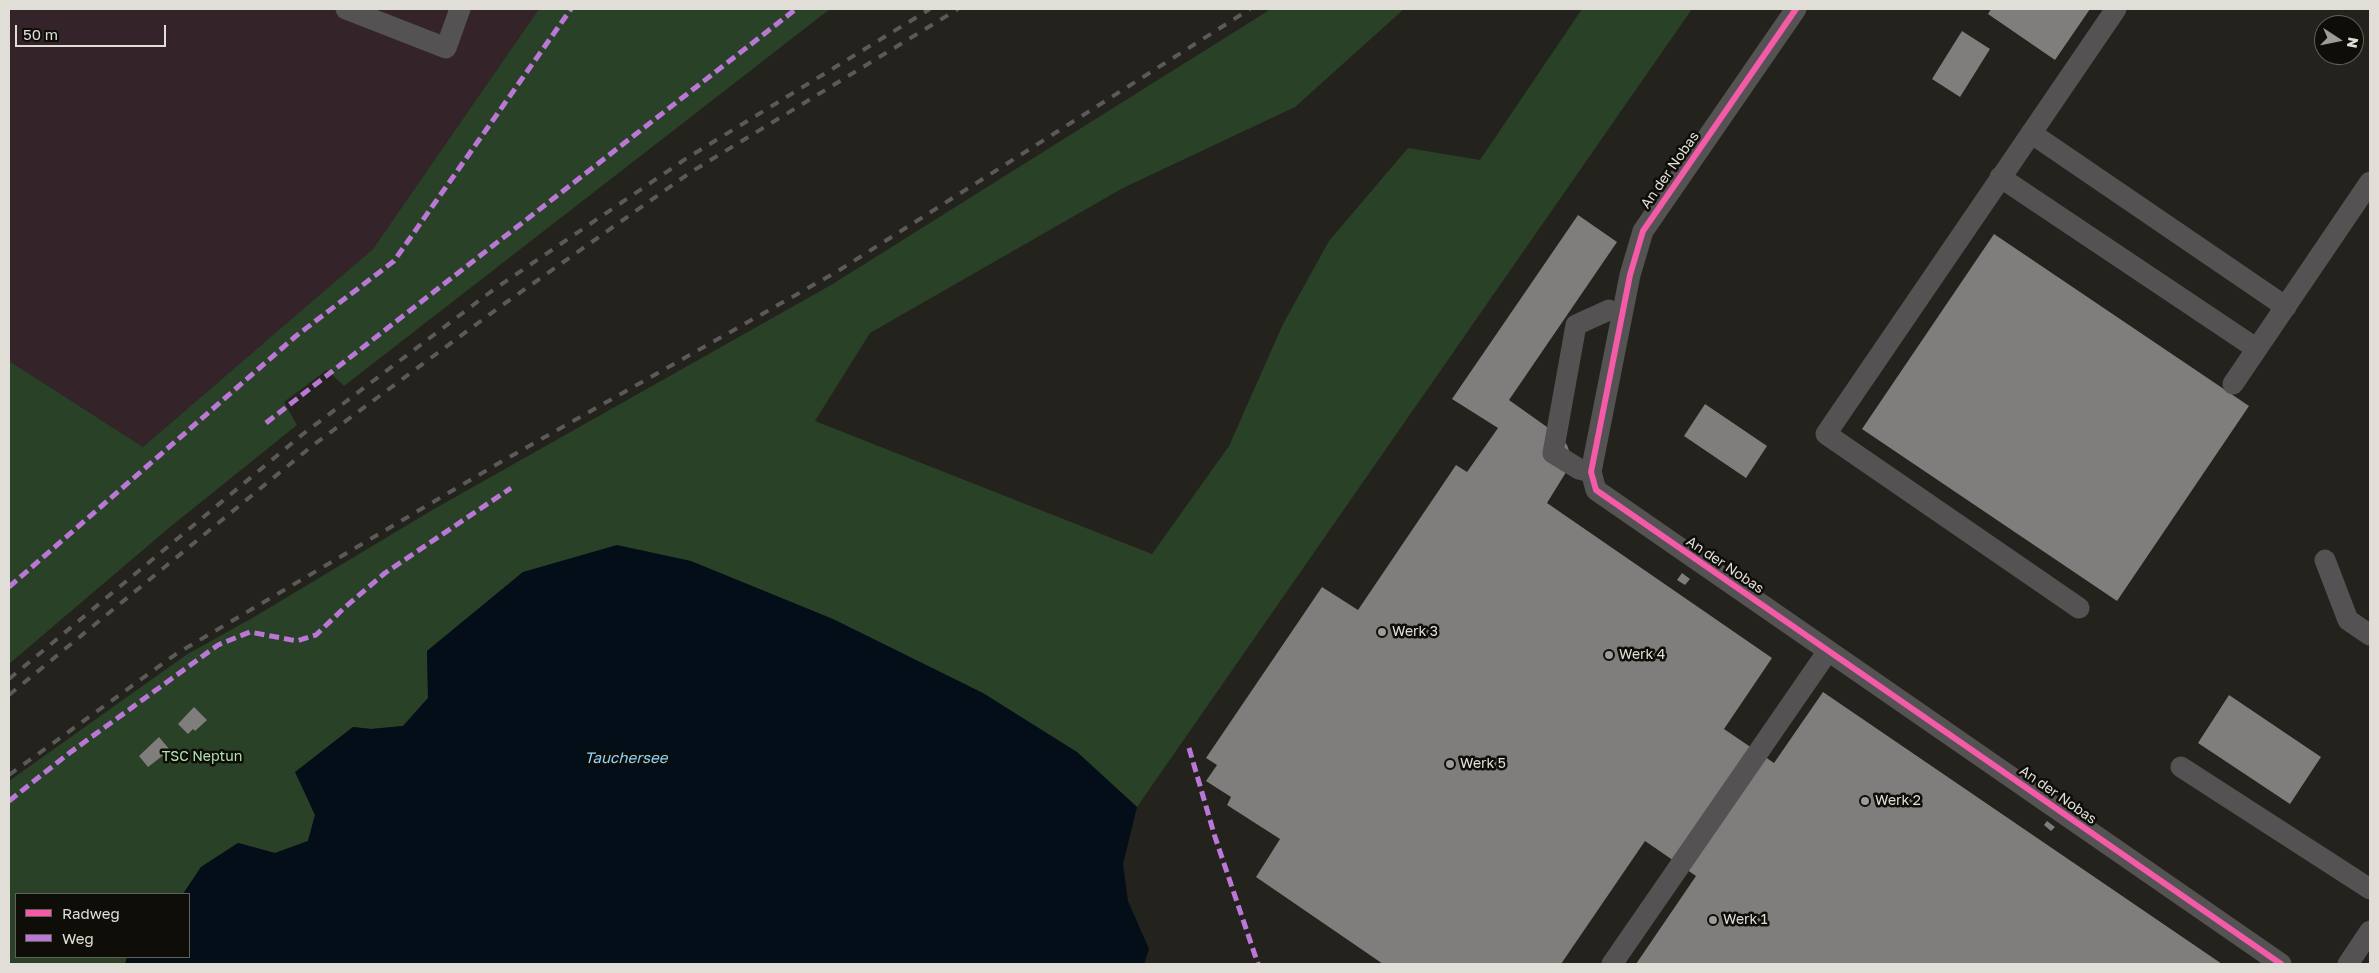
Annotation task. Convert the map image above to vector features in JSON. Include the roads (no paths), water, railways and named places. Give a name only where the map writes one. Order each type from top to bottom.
[{"type":"street","points":[[346,9],[446,48],[460,9]]},
{"type":"street","name":"An der Nobas","points":[[1796,9],[1643,231],[1630,275],[1591,472],[1596,490],[1608,501],[2280,964]]},
{"type":"street","points":[[2079,608],[1826,434],[2116,9]]},
{"type":"street","points":[[2031,133],[2286,307]]},
{"type":"street","points":[[2000,178],[2257,350]]},
{"type":"street","points":[[2233,384],[2370,182]]},
{"type":"street","points":[[1591,472],[1579,469],[1553,453],[1576,325],[1609,310]]},
{"type":"street","points":[[2325,560],[2348,620],[2370,635]]},
{"type":"street","points":[[1612,964],[1828,651]]},
{"type":"street","points":[[2181,767],[2370,889]]},
{"type":"street","points":[[2348,964],[2370,931]]},
{"type":"water","name":"Tauchersee","points":[[617,545],[691,561],[833,619],[983,693],[1077,752],[1137,807],[1123,864],[1128,901],[1149,949],[1144,964],[125,964],[127,958],[190,958],[190,893],[184,893],[201,867],[238,843],[275,853],[308,841],[315,815],[295,772],[353,727],[371,729],[403,726],[428,698],[427,651],[523,572]]},
{"type":"railway","points":[[9,679],[303,434],[493,290],[687,158],[930,9]]},
{"type":"railway","points":[[9,695],[312,446],[501,306],[691,172],[958,9]]},
{"type":"railway","points":[[9,775],[176,654],[499,463],[838,271],[1250,9]]},
{"type":"place","name":"Werk 3","points":[[1382,632]]},
{"type":"place","name":"Werk 4","points":[[1609,655]]},
{"type":"place","name":"Werk 5","points":[[1450,764]]},
{"type":"place","name":"Werk 2","points":[[1865,801]]},
{"type":"place","name":"Werk 1","points":[[1713,920]]},
{"type":"park label","name":"TSC Neptun","points":[[202,757]]}]
